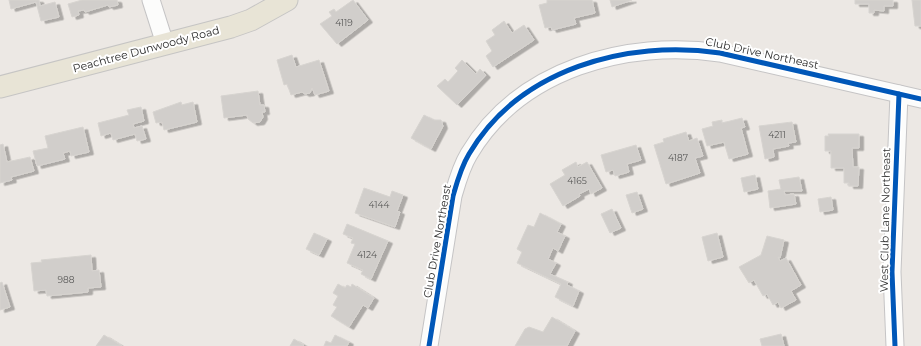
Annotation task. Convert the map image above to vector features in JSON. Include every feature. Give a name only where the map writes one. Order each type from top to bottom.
[{"type":"main road","name":"Peachtree Dunwoody Road","points":[[0,87],[251,20],[287,0]]},
{"type":"street","points":[[151,0],[165,44]]},
{"type":"street","name":"Club Drive Northeast","points":[[429,346],[453,196],[468,154],[480,137],[501,113],[520,96],[547,79],[576,67],[630,53],[681,49],[720,53],[921,99]]},
{"type":"street","name":"West Club Lane Northeast","points":[[895,346],[892,272],[899,94]]},
{"type":"building","points":[[9,0],[39,0],[40,6],[55,2],[59,17],[41,21],[36,2],[11,9]]},
{"type":"building","points":[[82,0],[117,0],[118,5],[109,7],[108,5],[85,12],[84,10],[78,11],[79,15],[72,17],[68,4]]},
{"type":"building","points":[[353,0],[368,20],[337,44],[320,24],[332,16],[329,12],[334,9],[336,12]]},
{"type":"building","points":[[547,0],[592,0],[595,13],[574,18],[576,24],[552,30],[551,27],[545,28],[539,5],[547,3]]},
{"type":"building","points":[[610,0],[632,0],[612,7]]},
{"type":"building","points":[[855,0],[893,0],[893,6],[884,6],[884,11],[874,10],[874,13],[869,13],[869,4],[855,4]]},
{"type":"building","points":[[912,0],[921,0],[921,26],[915,26]]},
{"type":"building","points":[[504,21],[512,33],[524,25],[534,40],[493,67],[486,56],[492,51],[486,41],[495,35],[492,30]]},
{"type":"building","points":[[292,55],[296,67],[319,60],[329,91],[315,95],[312,88],[310,93],[305,94],[302,92],[291,95],[287,84],[284,85],[277,60]]},
{"type":"building","points":[[462,60],[476,74],[480,69],[486,75],[457,105],[437,86],[445,79],[448,82],[458,71],[455,68]]},
{"type":"building","points":[[258,91],[260,105],[264,105],[265,112],[262,112],[263,117],[260,122],[253,123],[248,119],[247,115],[224,118],[221,96]]},
{"type":"building","points":[[181,102],[182,105],[193,102],[197,122],[164,130],[162,122],[156,123],[153,112]]},
{"type":"building","points":[[141,107],[144,121],[133,124],[134,128],[142,126],[146,139],[137,141],[135,134],[113,140],[111,133],[101,136],[98,123],[129,115],[127,110]]},
{"type":"building","points":[[424,115],[434,120],[441,120],[443,126],[431,149],[411,138]]},
{"type":"building","points":[[742,118],[745,127],[741,128],[748,154],[729,159],[724,142],[707,146],[702,129],[713,126],[712,122],[722,120],[722,123]]},
{"type":"building","points":[[792,122],[796,142],[788,143],[789,146],[773,149],[774,157],[765,159],[759,126]]},
{"type":"building","points":[[83,127],[89,152],[71,156],[70,151],[63,153],[65,159],[37,166],[33,151],[48,148],[45,136]]},
{"type":"building","points":[[686,132],[689,141],[697,138],[703,156],[695,158],[700,173],[666,184],[654,145],[664,142],[663,139]]},
{"type":"building","points":[[828,134],[859,134],[859,148],[852,148],[853,167],[859,167],[858,186],[849,186],[849,183],[844,183],[844,168],[831,168],[831,151],[825,151],[825,136],[829,136]]},
{"type":"building","points":[[3,144],[7,162],[30,157],[34,171],[11,177],[12,180],[0,183],[0,145]]},
{"type":"building","points":[[636,145],[641,160],[627,164],[629,172],[615,176],[613,170],[606,172],[601,155]]},
{"type":"building","points":[[576,162],[578,167],[587,162],[602,188],[591,194],[589,189],[579,194],[580,196],[563,206],[550,184],[565,175],[562,170]]},
{"type":"building","points":[[755,175],[758,189],[744,192],[741,178]]},
{"type":"building","points":[[799,177],[802,191],[784,191],[785,195],[794,194],[796,204],[770,208],[768,191],[781,189],[779,180]]},
{"type":"building","points":[[364,188],[390,197],[392,191],[403,195],[397,211],[400,212],[395,227],[355,213]]},
{"type":"building","points":[[637,192],[643,209],[632,213],[626,195]]},
{"type":"building","points":[[831,197],[833,210],[820,212],[818,199]]},
{"type":"building","points":[[612,209],[621,228],[610,233],[601,214]]},
{"type":"building","points":[[540,213],[561,224],[557,232],[565,236],[558,251],[553,248],[548,259],[556,263],[550,274],[568,282],[567,285],[579,291],[573,306],[555,297],[561,284],[517,263],[522,252],[517,249],[528,225],[534,227]]},
{"type":"building","points":[[347,224],[388,241],[371,279],[361,274],[363,270],[347,263],[355,244],[351,243],[353,238],[343,234]]},
{"type":"building","points":[[314,233],[327,239],[319,255],[306,249]]},
{"type":"building","points":[[717,233],[723,257],[708,261],[702,237]]},
{"type":"building","points":[[767,236],[784,240],[780,258],[778,257],[780,261],[786,258],[801,285],[791,291],[796,300],[781,308],[778,302],[773,305],[767,294],[763,296],[754,280],[749,283],[739,267],[761,255]]},
{"type":"building","points":[[91,255],[92,271],[99,270],[101,287],[88,288],[88,292],[47,296],[46,290],[34,291],[31,263],[42,262],[41,260]]},
{"type":"building","points":[[2,282],[10,307],[0,310],[0,283]]},
{"type":"building","points":[[338,284],[345,288],[347,285],[351,287],[352,284],[374,298],[368,308],[363,305],[349,327],[331,316],[337,307],[333,305],[338,296],[333,293]]},
{"type":"building","points":[[552,317],[575,331],[567,346],[515,346],[525,329],[529,327],[543,332]]},
{"type":"building","points":[[781,334],[784,346],[762,346],[760,339]]},
{"type":"building","points":[[104,335],[122,346],[96,346]]},
{"type":"building","points":[[335,335],[349,342],[347,346],[324,346],[326,341],[331,343]]},
{"type":"building","points":[[294,339],[304,345],[290,346]]},
{"type":"cycle path","points":[[429,346],[453,196],[464,164],[469,154],[490,125],[516,100],[546,81],[578,66],[613,56],[649,51],[685,50],[720,53],[921,99]]},
{"type":"cycle path","points":[[895,346],[892,272],[899,94]]}]
